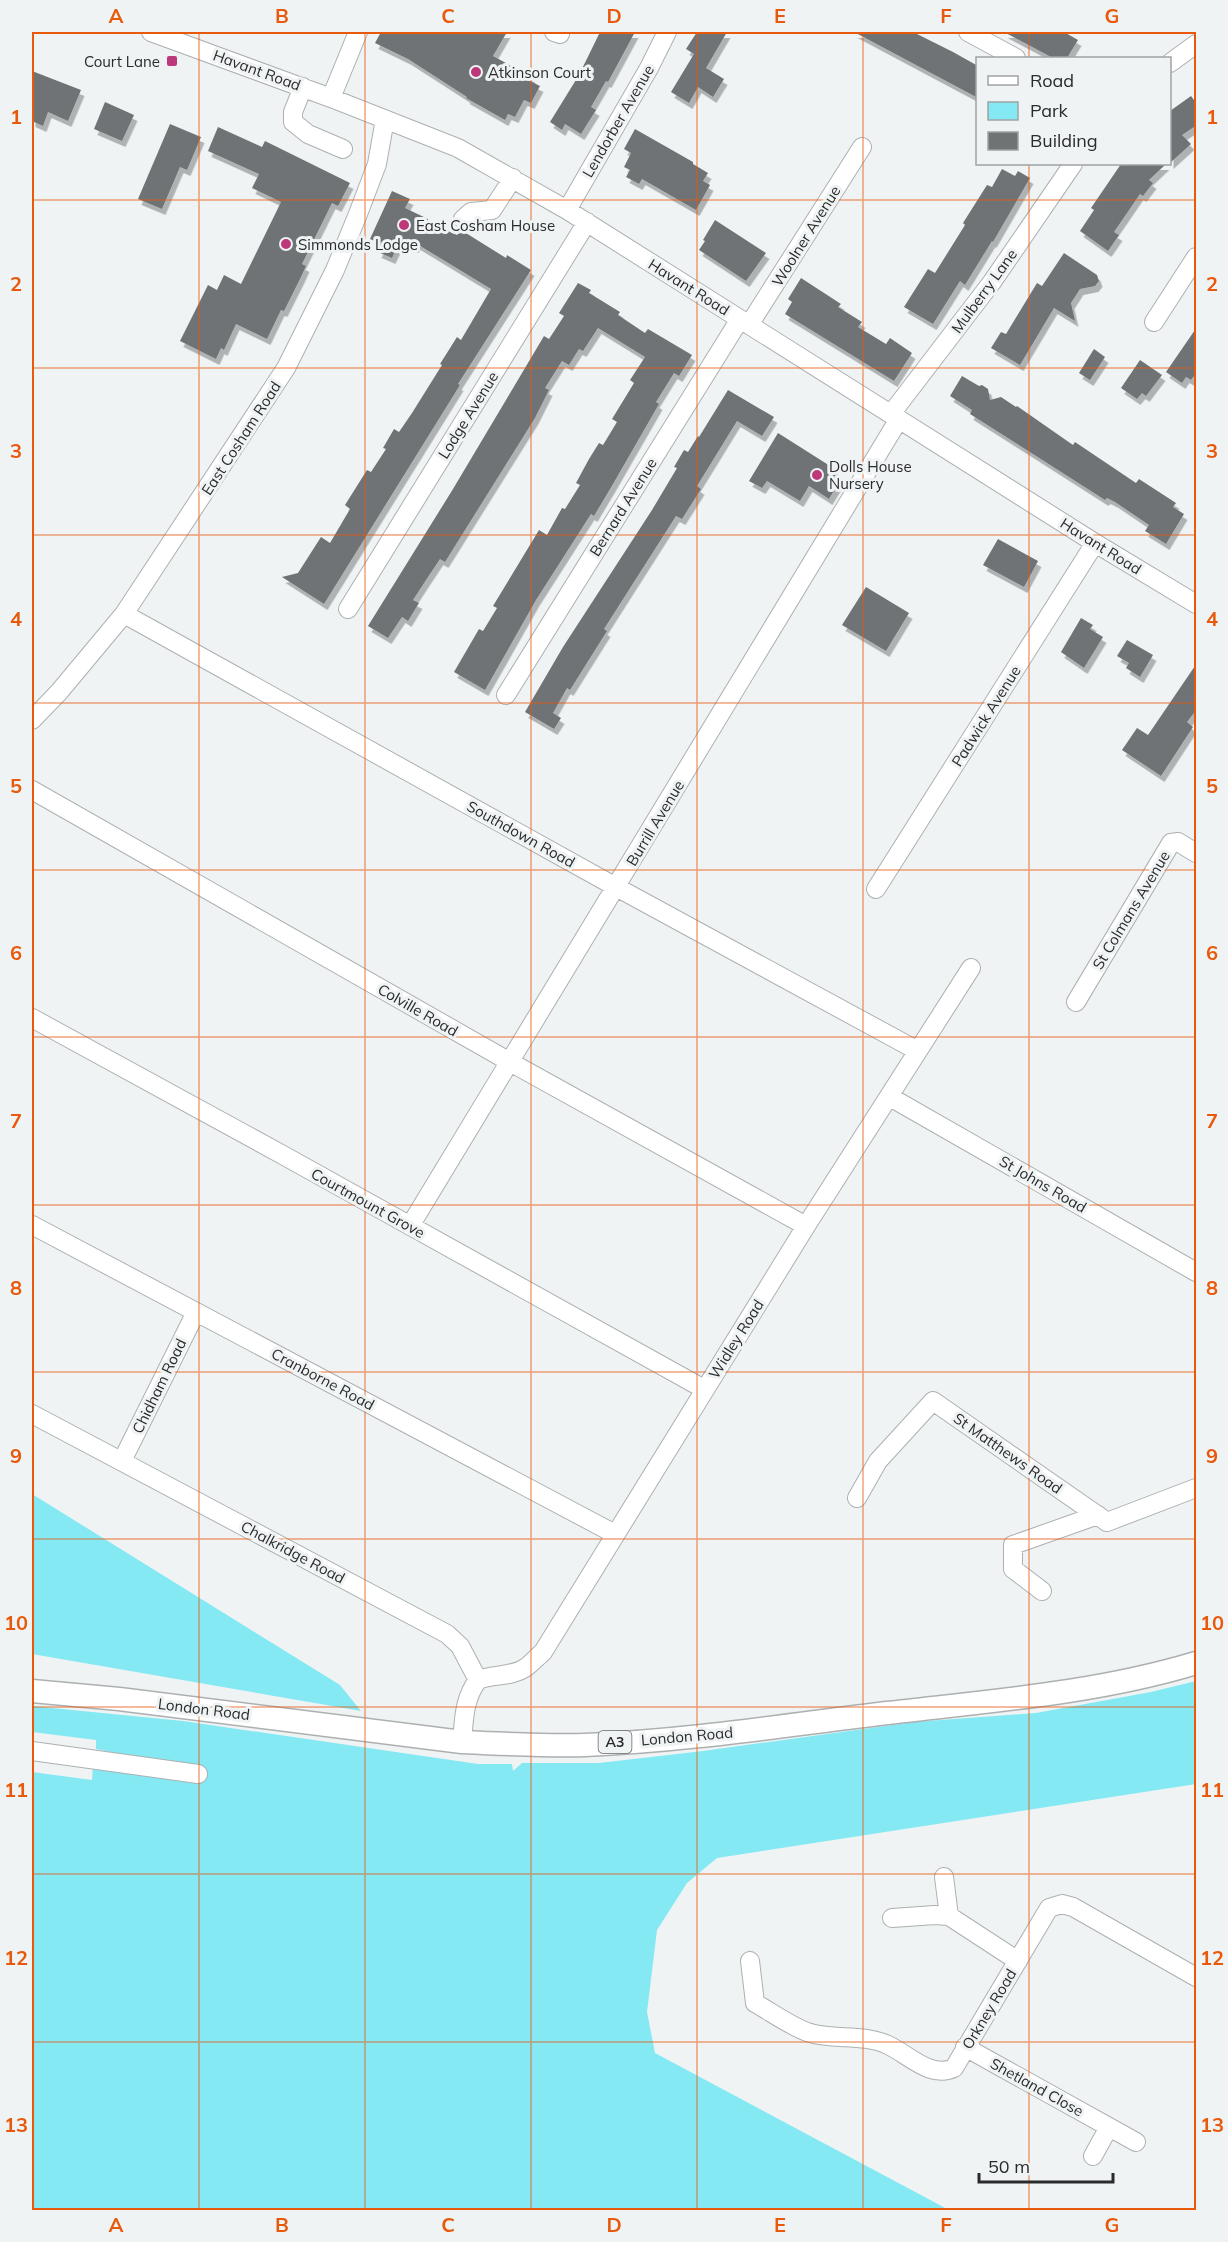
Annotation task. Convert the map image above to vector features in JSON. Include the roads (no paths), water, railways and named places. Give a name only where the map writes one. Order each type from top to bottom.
[{"type":"main road","name":"London Road","points":[[32,1691],[119,1699],[462,1742],[585,1745],[703,1735],[1038,1696],[1152,1677],[1197,1663]]},
{"type":"street","name":"Havant Road","points":[[151,32],[303,87],[458,148],[513,177],[1095,543],[1197,604]]},
{"type":"street","points":[[331,98],[358,32]]},
{"type":"street","name":"Lendorber Avenue","points":[[567,210],[649,68],[667,32]]},
{"type":"street","points":[[968,32],[1014,57]]},
{"type":"street","points":[[1171,62],[1197,44]]},
{"type":"street","points":[[303,87],[292,112],[293,122],[308,134],[344,149]]},
{"type":"street","name":"East Cosham Road","points":[[32,720],[59,692],[124,614],[264,404],[310,325],[335,270],[377,164],[385,119]]},
{"type":"street","name":"Woolner Avenue","points":[[745,322],[862,147]]},
{"type":"street","name":"Mulberry Lane","points":[[895,417],[1072,165]]},
{"type":"street","points":[[463,219],[471,212],[492,210],[513,177]]},
{"type":"street","name":"Lodge Avenue","points":[[348,609],[587,222]]},
{"type":"street","points":[[1154,322],[1197,257]]},
{"type":"street","name":"Bernard Avenue","points":[[506,695],[745,322]]},
{"type":"street","name":"Burrill Avenue","points":[[411,1226],[616,887],[895,417]]},
{"type":"street","name":"Padwick Avenue","points":[[876,889],[1095,543]]},
{"type":"street","name":"Southdown Road","points":[[124,614],[616,887],[918,1051]]},
{"type":"street","name":"Colville Road","points":[[32,790],[510,1062],[806,1226]]},
{"type":"street","name":"St Colmans Avenue","points":[[1076,1002],[1171,843],[1178,842],[1197,853]]},
{"type":"street","name":"Widley Road","points":[[478,1680],[509,1674],[525,1668],[543,1652],[704,1389],[971,968]]},
{"type":"street","name":"Courtmount Grove","points":[[32,1018],[704,1389]]},
{"type":"street","name":"St Johns Road","points":[[890,1097],[1197,1272]]},
{"type":"street","name":"Cranborne Road","points":[[32,1225],[615,1534]]},
{"type":"street","name":"Chidham Road","points":[[122,1461],[196,1312]]},
{"type":"street","name":"St Matthews Road","points":[[857,1498],[878,1461],[933,1401],[1098,1515]]},
{"type":"street","name":"Chalkridge Road","points":[[32,1414],[447,1634],[460,1646],[478,1680]]},
{"type":"street","points":[[1042,1591],[1013,1569],[1013,1545],[1098,1515],[1107,1522],[1197,1488]]},
{"type":"street","points":[[462,1742],[466,1703],[470,1690],[478,1680]]},
{"type":"street","points":[[32,1751],[198,1774]]},
{"type":"street","points":[[944,1877],[949,1916]]},
{"type":"street","name":"Orkney Road","points":[[750,1961],[749,2010],[824,2036],[867,2038],[887,2045],[932,2070],[944,2073],[954,2068],[987,2008],[1004,1986],[1049,1908],[1062,1904],[1074,1907],[1197,1977]]},
{"type":"street","points":[[892,1918],[949,1916],[970,1928],[990,1945],[1018,1961]]},
{"type":"street","name":"Shetland Close","points":[[966,2047],[1136,2142]]},
{"type":"street","points":[[1093,2156],[1109,2127]]},
{"type":"place","name":"Court Lane","points":[[172,61]]},
{"type":"place","name":"Atkinson Court","points":[[476,72]]},
{"type":"place","name":"East Cosham House","points":[[404,225]]},
{"type":"place","name":"Simmonds Lodge","points":[[286,244]]},
{"type":"place","name":"Dolls House Nursery","points":[[817,475]]}]
